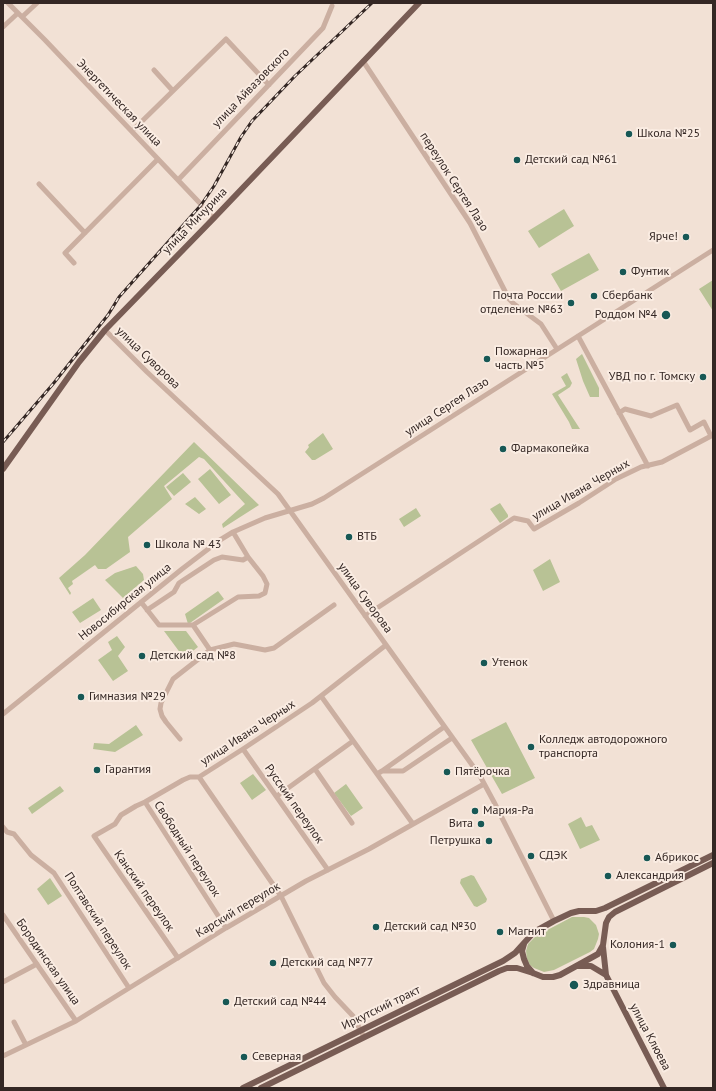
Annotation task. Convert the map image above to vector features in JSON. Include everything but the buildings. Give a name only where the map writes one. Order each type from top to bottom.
[{"type":"main road","name":"улица Мичурина","points":[[4,465],[79,362],[105,330],[419,3]]},
{"type":"main road","name":"Иркутский тракт","points":[[244,1088],[508,958],[515,953],[534,932],[554,921],[571,913],[579,911],[596,911],[604,908],[713,855]]},
{"type":"main road","points":[[603,945],[606,923],[609,917],[615,912],[713,863]]},
{"type":"main road","points":[[524,942],[522,951],[524,959],[527,966],[533,973]]},
{"type":"main road","name":"Иркутский тракт","points":[[261,1088],[499,971],[507,968],[517,968],[544,978],[552,977],[595,956],[601,951],[603,945]]},
{"type":"main road","name":"улица Клюева","points":[[603,945],[606,975],[664,1088]]},
{"type":"main road","points":[[577,966],[591,966],[606,975]]},
{"type":"street","name":"Энергетическая улица","points":[[8,3],[214,218]]},
{"type":"street","points":[[3,27],[37,3]]},
{"type":"street","name":"улица Айвазовского","points":[[178,180],[323,28],[332,6]]},
{"type":"street","points":[[132,131],[226,40],[269,85]]},
{"type":"street","name":"переулок Сергея Лазо","points":[[363,61],[470,223],[509,299],[541,324],[557,349]]},
{"type":"street","points":[[154,70],[173,91]]},
{"type":"street","points":[[74,263],[65,253],[158,159]]},
{"type":"street","points":[[39,184],[85,232]]},
{"type":"street","name":"улица Сергея Лазо","points":[[290,511],[312,504],[324,498],[713,250]]},
{"type":"street","name":"улица Суворова","points":[[105,330],[278,494],[484,784],[554,921]]},
{"type":"street","points":[[578,336],[648,466]]},
{"type":"street","points":[[619,413],[625,410],[651,416],[677,405],[690,430],[704,422],[712,435]]},
{"type":"street","name":"улица Ивана Черных","points":[[365,616],[514,518],[528,521],[534,529],[579,503],[616,479],[641,467],[662,462],[712,435]]},
{"type":"street","name":"Новосибирская улица","points":[[3,714],[217,541],[233,532],[265,518],[290,511]]},
{"type":"street","points":[[141,602],[159,625],[193,625],[238,597],[259,596],[265,593],[267,584],[265,580],[248,557],[233,532]]},
{"type":"street","points":[[148,610],[174,592],[179,584],[214,560],[222,557],[243,560],[248,557]]},
{"type":"street","points":[[180,739],[162,716],[161,703],[173,679],[210,650],[234,644],[265,650],[274,648],[334,605]]},
{"type":"street","points":[[193,625],[210,650]]},
{"type":"street","name":"улица Ивана Черных","points":[[94,836],[115,824],[121,815],[136,806],[190,777],[199,777],[243,749],[321,696],[386,645]]},
{"type":"street","points":[[321,696],[413,824]]},
{"type":"street","points":[[377,774],[444,727]]},
{"type":"street","points":[[382,771],[403,771],[452,738]]},
{"type":"street","points":[[277,796],[353,741]]},
{"type":"street","name":"Русский переулок","points":[[243,749],[328,870]]},
{"type":"street","points":[[315,769],[352,823]]},
{"type":"street","points":[[199,777],[281,896],[324,983],[353,1016],[364,1037]]},
{"type":"street","name":"Карский переулок","points":[[3,1056],[76,1021],[226,928],[311,878],[369,849],[484,784]]},
{"type":"street","name":"Свободный переулок","points":[[145,802],[226,928]]},
{"type":"street","name":"Полтавский переулок","points":[[3,827],[7,832],[14,834],[31,855],[54,874],[129,988]]},
{"type":"street","name":"Канский переулок","points":[[94,836],[178,958]]},
{"type":"street","name":"Бородинская улица","points":[[3,915],[76,1021]]},
{"type":"street","points":[[3,982],[37,964]]},
{"type":"street","points":[[14,1022],[26,1046]]},
{"type":"green space","points":[[564,209],[574,226],[539,248],[528,231]]},
{"type":"green space","points":[[589,253],[599,270],[561,291],[551,274]]},
{"type":"green space","points":[[713,280],[713,311],[699,289]]},
{"type":"green space","points":[[582,354],[599,388],[599,397],[590,397],[583,381],[576,359]]},
{"type":"green space","points":[[567,373],[572,383],[570,387],[558,395],[580,429],[572,429],[552,394],[566,386],[561,377]]},
{"type":"green space","points":[[323,433],[333,449],[315,460],[312,460],[305,452],[309,447],[308,445]]},
{"type":"green space","points":[[194,442],[259,505],[223,528],[222,524],[245,504],[204,459],[199,457],[164,486],[172,499],[128,537],[130,552],[106,569],[98,569],[95,565],[72,581],[73,584],[68,588],[71,593],[70,595],[59,578],[85,555]]},
{"type":"green space","points":[[210,469],[231,495],[219,504],[198,479]]},
{"type":"green space","points":[[183,473],[191,482],[174,496],[166,487]]},
{"type":"green space","points":[[195,497],[206,509],[199,514],[185,504]]},
{"type":"green space","points":[[500,503],[508,517],[500,523],[490,509]]},
{"type":"green space","points":[[416,508],[421,516],[404,527],[399,519]]},
{"type":"green space","points":[[550,559],[560,582],[543,591],[533,570]]},
{"type":"green space","points":[[136,566],[143,574],[144,580],[123,598],[105,580],[115,573]]},
{"type":"green space","points":[[218,591],[224,599],[188,624],[185,614]]},
{"type":"green space","points":[[93,598],[101,610],[80,623],[72,612]]},
{"type":"green space","points":[[164,631],[186,631],[198,647],[184,658]]},
{"type":"green space","points":[[117,636],[125,647],[118,656],[128,671],[113,681],[98,660],[112,650],[108,642]]},
{"type":"green space","points":[[506,722],[535,778],[502,794],[471,740]]},
{"type":"green space","points":[[136,725],[143,735],[115,752],[93,749],[94,743],[109,744]]},
{"type":"green space","points":[[253,774],[266,790],[252,800],[240,783]]},
{"type":"green space","points":[[346,784],[363,808],[351,816],[334,793]]},
{"type":"green space","points":[[60,786],[64,791],[32,814],[28,808]]},
{"type":"green space","points":[[581,817],[586,827],[592,825],[600,840],[580,849],[568,824]]},
{"type":"green space","points":[[471,875],[474,876],[487,899],[486,902],[477,907],[474,906],[460,883],[461,879]]},
{"type":"green space","points":[[50,878],[62,896],[48,905],[37,889]]},
{"type":"green space","points":[[572,917],[589,918],[596,925],[599,934],[594,949],[554,970],[544,972],[530,965],[527,959],[526,951],[528,944],[536,936]]},
{"type":"railway","points":[[3,442],[53,384],[108,315],[119,297],[201,205],[214,186],[241,137],[252,121],[295,76],[372,3]]},
{"type":"place","name":"Школа №25","points":[[629,134]]},
{"type":"place","name":"Детский сад №61","points":[[517,160]]},
{"type":"place","name":"Ярче!","points":[[686,237]]},
{"type":"place","name":"Фунтик","points":[[623,272]]},
{"type":"place","name":"Сбербанк","points":[[594,296]]},
{"type":"place","name":"Почта России отделение №63","points":[[571,303]]},
{"type":"place","name":"Роддом №4","points":[[666,315]]},
{"type":"place","name":"Пожарная часть №5","points":[[487,359]]},
{"type":"place","name":"УВД по г. Томску","points":[[703,377]]},
{"type":"place","name":"Фармакопейка","points":[[503,449]]},
{"type":"place","name":"ВТБ","points":[[349,537]]},
{"type":"place","name":"Школа № 43","points":[[147,545]]},
{"type":"place","name":"Детский сад №8","points":[[142,656]]},
{"type":"place","name":"Утенок","points":[[484,663]]},
{"type":"place","name":"Гимназия №29","points":[[81,697]]},
{"type":"place","name":"Колледж автодорожного транспорта","points":[[531,747]]},
{"type":"place","name":"Гарантия","points":[[97,770]]},
{"type":"place","name":"Пятёрочка","points":[[447,772]]},
{"type":"place","name":"Мария-Ра","points":[[475,811]]},
{"type":"place","name":"Вита","points":[[481,824]]},
{"type":"place","name":"Петрушка","points":[[489,841]]},
{"type":"place","name":"СДЭК","points":[[531,856]]},
{"type":"place","name":"Абрикос","points":[[647,858]]},
{"type":"place","name":"Александрия","points":[[608,876]]},
{"type":"place","name":"Детский сад №30","points":[[376,927]]},
{"type":"place","name":"Магнит","points":[[500,932]]},
{"type":"place","name":"Колония-1","points":[[673,945]]},
{"type":"place","name":"Детский сад №77","points":[[273,963]]},
{"type":"place","name":"Здравница","points":[[574,985]]},
{"type":"place","name":"Детский сад №44","points":[[226,1002]]},
{"type":"place","name":"Северная","points":[[244,1057]]}]
